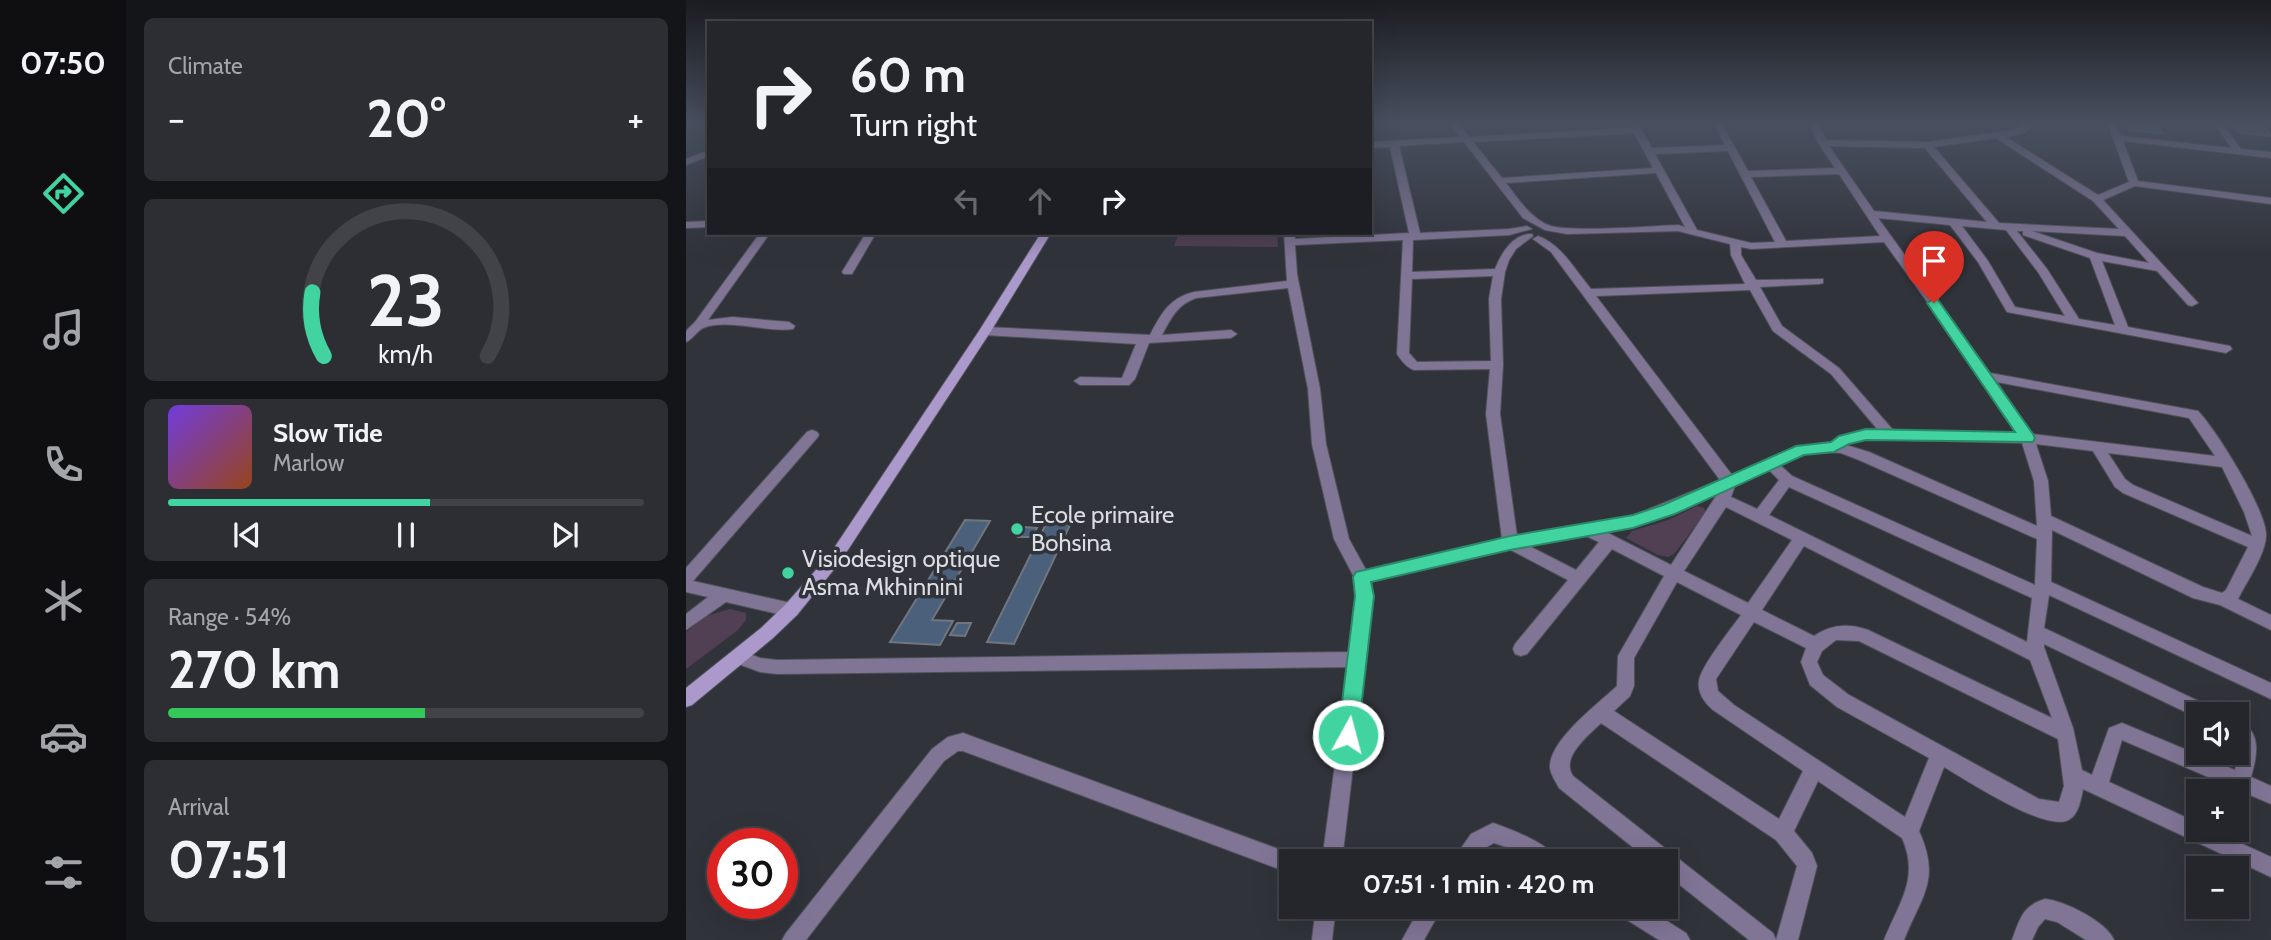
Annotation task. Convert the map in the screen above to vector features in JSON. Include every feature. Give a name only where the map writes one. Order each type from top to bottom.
[{"type":"main road","points":[[686,699],[739,657],[791,610],[835,558],[985,331],[1045,235]]},
{"type":"street","points":[[1398,168],[1411,236],[1404,354],[1414,366],[1497,365]]},
{"type":"street","points":[[1489,168],[1527,216],[1549,231],[1555,250]]},
{"type":"street","points":[[1741,168],[1782,244]]},
{"type":"street","points":[[1839,168],[2027,438],[2041,481],[2045,528],[2042,590],[2036,632],[2037,655],[2047,678],[2064,733],[2075,776],[2070,807],[2064,812],[2056,813],[2035,807],[1939,757],[1827,691],[1810,670],[1809,662],[1816,645],[1823,638],[1836,632],[1862,635],[2064,733]]},
{"type":"street","points":[[1947,168],[1995,225]]},
{"type":"street","points":[[2048,168],[2097,199],[2192,303]]},
{"type":"street","points":[[2129,168],[2134,183]]},
{"type":"street","points":[[1499,181],[1659,170],[1692,230]]},
{"type":"street","points":[[1744,174],[1841,171]]},
{"type":"street","points":[[2097,199],[2134,183],[2271,201]]},
{"type":"street","points":[[1871,214],[2009,227],[2128,233]]},
{"type":"street","points":[[1527,216],[1530,233],[1555,250],[1729,482]]},
{"type":"street","points":[[1953,221],[1983,261],[2011,310],[2073,319],[2226,349]]},
{"type":"street","points":[[686,225],[707,224]]},
{"type":"street","points":[[2009,227],[2043,271],[2073,319]]},
{"type":"street","points":[[2009,227],[2095,256],[2159,268]]},
{"type":"street","points":[[1334,849],[1364,596],[1362,577],[1342,539],[1319,444],[1314,389],[1293,284],[1289,237],[1692,230],[1735,244],[1886,239]]},
{"type":"street","points":[[1510,543],[1493,414],[1497,365],[1495,299],[1499,272],[1512,247],[1530,233]]},
{"type":"street","points":[[686,338],[699,325],[764,235]]},
{"type":"street","points":[[848,272],[870,235]]},
{"type":"street","points":[[1735,244],[1736,255],[1777,328],[1835,371],[1891,435]]},
{"type":"street","points":[[2095,256],[2122,328]]},
{"type":"street","points":[[1407,276],[1499,272]]},
{"type":"street","points":[[1587,293],[1819,281]]},
{"type":"street","points":[[1080,381],[1125,382],[1129,379],[1149,340],[1173,304],[1180,299],[1194,295],[1293,284]]},
{"type":"street","points":[[699,325],[745,322],[789,326]]},
{"type":"street","points":[[985,331],[1149,340],[1231,334]]},
{"type":"street","points":[[1986,376],[2185,411],[2202,421],[2255,518],[2259,537],[2232,595],[2224,600]]},
{"type":"street","points":[[1834,447],[1844,440],[1866,434],[2027,438],[2225,462]]},
{"type":"street","points":[[686,579],[812,435]]},
{"type":"street","points":[[2097,446],[2120,483],[2129,489],[2255,544]]},
{"type":"street","points":[[1362,577],[1510,543],[1633,522],[1669,509],[1801,450],[1834,447],[1864,456],[2045,528],[2199,593],[2224,600],[2271,623]]},
{"type":"street","points":[[1771,464],[1787,480],[2271,691]]},
{"type":"street","points":[[1759,517],[1787,480]]},
{"type":"street","points":[[1651,849],[1570,786],[1562,776],[1560,766],[1564,753],[1624,690],[1628,681],[1624,660],[1674,573],[1723,499],[1729,482]]},
{"type":"street","points":[[1723,499],[2037,655]]},
{"type":"street","points":[[1588,530],[1816,645]]},
{"type":"street","points":[[1801,538],[1708,677],[1707,689],[1710,695],[1728,710],[1909,831],[1918,849],[1922,868],[1918,889],[1902,917],[1894,940]]},
{"type":"street","points":[[1521,649],[1610,540]]},
{"type":"street","points":[[1510,543],[1579,579]]},
{"type":"street","points":[[686,586],[791,610]]},
{"type":"street","points":[[686,623],[724,594]]},
{"type":"street","points":[[2036,632],[2186,704]]},
{"type":"street","points":[[739,657],[760,665],[777,667],[1358,659]]},
{"type":"street","points":[[1601,713],[1783,834],[1805,860],[1807,866],[1787,940]]},
{"type":"street","points":[[2098,786],[2115,734],[2122,731],[2239,779]]},
{"type":"street","points":[[793,940],[938,755],[954,743],[963,742],[1279,859]]},
{"type":"street","points":[[1909,831],[1939,757]]},
{"type":"street","points":[[1783,834],[1815,768]]},
{"type":"street","points":[[2075,776],[2271,867]]},
{"type":"street","points":[[2249,784],[2271,795]]},
{"type":"street","points":[[1472,849],[1478,841],[1493,833],[1528,849]]},
{"type":"street","points":[[1678,870],[1766,940]]},
{"type":"street","points":[[2022,940],[2033,916],[2040,909],[2048,908],[2058,911],[2104,940]]},
{"type":"street","points":[[1322,940],[1324,919]]},
{"type":"street","points":[[1412,940],[1425,919]]},
{"type":"street","points":[[1644,919],[1679,940]]},
{"type":"shaded area","points":[[1178,235],[1277,235],[1278,247],[1174,246]]},
{"type":"shaded area","points":[[1697,506],[1704,508],[1706,512],[1674,554],[1668,557],[1658,555],[1626,538],[1632,531],[1668,520]]},
{"type":"shaded area","points":[[730,609],[746,613],[746,620],[738,630],[686,669],[686,632],[706,616]]},
{"type":"building","points":[[965,520],[990,521],[932,620],[953,621],[940,645],[890,642]]},
{"type":"building","points":[[1046,524],[1070,525],[1014,644],[987,642]]},
{"type":"building","points":[[1023,527],[1037,528],[1032,537],[1018,537]]},
{"type":"building","points":[[957,623],[971,623],[965,636],[950,635]]},
{"type":"place","name":"Ecole primaire Bohsina","points":[[1017,529]]},
{"type":"place","name":"Visiodesign optique Asma Mkhinnini","points":[[788,573]]},
{"type":"route","points":[[1348,735],[1364,596],[1362,577],[1510,543],[1633,522],[1669,509],[1801,450],[1834,447],[1844,440],[1866,434],[2027,438],[1934,303]]}]
